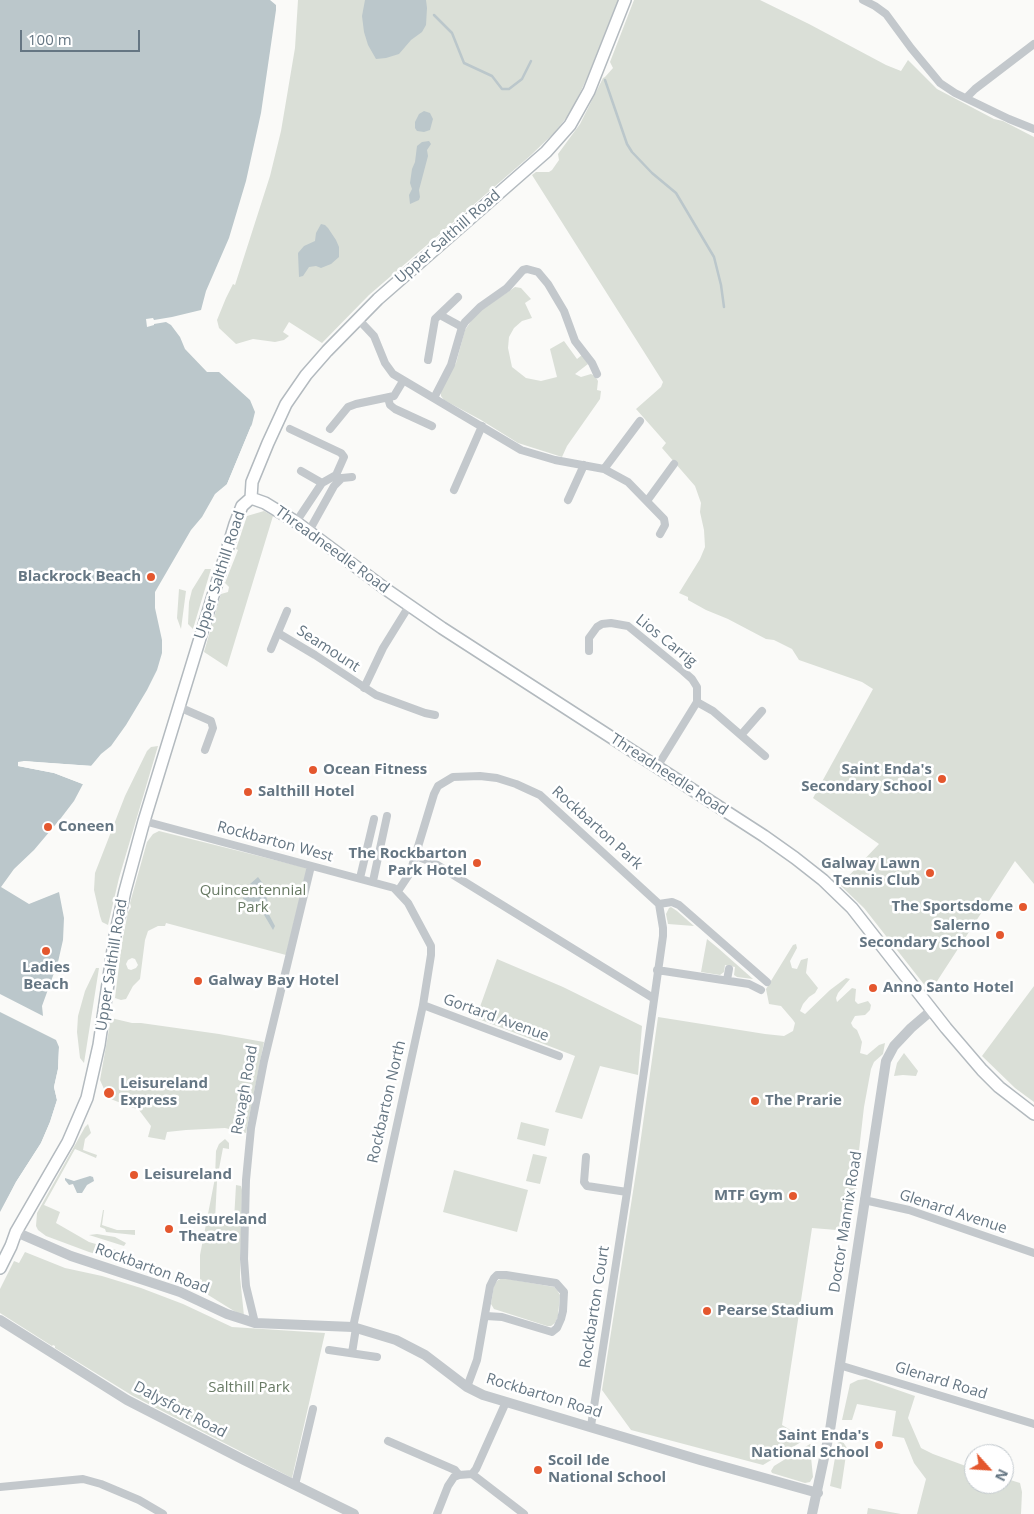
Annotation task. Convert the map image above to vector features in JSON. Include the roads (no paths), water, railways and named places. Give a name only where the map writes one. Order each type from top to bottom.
[{"type":"main road","name":"Upper Salthill Road","points":[[0,1268],[16,1232],[68,1142],[87,1098],[99,1045],[115,936],[144,821],[234,524],[242,506],[251,498],[252,482],[286,404],[292,393],[327,351],[358,319],[410,269],[543,155],[561,136],[585,100],[625,0]]},
{"type":"main road","name":"Threadneedle Road","points":[[251,498],[264,503],[296,522],[409,606],[764,836],[823,880],[852,908],[982,1070],[999,1087],[1034,1114]]},
{"type":"main road","name":"Upper Salthill Road","points":[[0,1251],[4,1242],[16,1232]]},
{"type":"street","points":[[863,0],[876,3],[940,83],[966,98],[1034,130]]},
{"type":"street","points":[[966,98],[1034,44]]},
{"type":"street","points":[[434,398],[451,365],[462,327],[480,307],[507,288],[522,270],[532,269],[542,276],[548,284],[564,310],[572,336],[592,363],[597,374]]},
{"type":"street","points":[[428,360],[433,326],[436,320],[458,297]]},
{"type":"street","points":[[440,316],[462,327]]},
{"type":"street","points":[[358,319],[374,336],[387,368],[403,381],[529,453],[604,470],[628,482],[665,522],[660,534]]},
{"type":"street","points":[[330,429],[352,405],[394,396],[403,381]]},
{"type":"street","points":[[388,398],[390,405],[395,410],[432,426]]},
{"type":"street","points":[[604,470],[640,421]]},
{"type":"street","points":[[454,490],[482,426]]},
{"type":"street","points":[[290,430],[341,453],[344,458],[336,474],[322,483],[296,522]]},
{"type":"street","points":[[647,501],[674,464]]},
{"type":"street","points":[[568,500],[584,465]]},
{"type":"street","points":[[301,470],[322,483]]},
{"type":"street","points":[[309,531],[334,486],[342,478],[352,477]]},
{"type":"street","name":"Seamount","points":[[364,688],[383,648],[409,606]]},
{"type":"street","name":"Seamount","points":[[271,649],[287,611]]},
{"type":"street","name":"Lios Carrig","points":[[589,651],[589,638],[597,627],[611,622],[628,626],[692,679],[697,686],[697,702]]},
{"type":"street","name":"Seamount","points":[[278,633],[364,688],[389,701],[426,714],[435,715]]},
{"type":"street","points":[[657,768],[697,702],[708,708],[765,756]]},
{"type":"street","points":[[179,706],[211,721],[213,728],[205,750]]},
{"type":"street","points":[[741,735],[762,711]]},
{"type":"street","name":"Rockbarton Park","points":[[398,890],[410,873],[438,786],[453,777],[480,776],[497,778],[516,784],[540,795],[659,904]]},
{"type":"street","points":[[373,882],[388,816]]},
{"type":"street","points":[[360,878],[374,819]]},
{"type":"street","name":"Rockbarton West","points":[[144,821],[360,878],[398,890]]},
{"type":"street","points":[[416,856],[434,863],[653,998],[663,928],[659,904],[672,902],[679,905],[767,982]]},
{"type":"street","name":"Revagh Road","points":[[255,1323],[246,1286],[244,1259],[246,1189],[251,1128],[264,1061],[310,866]]},
{"type":"street","name":"Rockbarton North","points":[[352,1353],[354,1327],[423,1005],[431,946],[408,903],[398,890]]},
{"type":"street","points":[[727,980],[729,969]]},
{"type":"street","points":[[658,970],[749,984],[761,990]]},
{"type":"street","name":"Rockbarton Court","points":[[591,1426],[653,998]]},
{"type":"street","name":"Gortard Avenue","points":[[423,1005],[560,1056]]},
{"type":"street","name":"Doctor Mannix Road","points":[[812,1514],[818,1493],[839,1365],[886,1061],[894,1046],[910,1028],[932,1010]]},
{"type":"street","points":[[586,1157],[584,1182],[587,1186],[626,1192]]},
{"type":"street","name":"Glenard Avenue","points":[[864,1200],[909,1210],[1034,1253]]},
{"type":"street","name":"Rockbarton Road","points":[[16,1232],[71,1256],[180,1292],[227,1314],[255,1323],[354,1327],[412,1347],[467,1387],[506,1402],[818,1493]]},
{"type":"street","points":[[467,1387],[477,1360],[491,1282],[497,1275],[506,1274],[556,1283],[564,1292],[561,1319],[557,1328],[552,1332],[502,1317],[486,1316]]},
{"type":"street","name":"Dalysfort Road","points":[[0,1320],[127,1400],[354,1514]]},
{"type":"street","points":[[329,1350],[377,1357]]},
{"type":"street","name":"Glenard Road","points":[[839,1365],[1034,1424]]},
{"type":"street","points":[[472,1474],[506,1402]]},
{"type":"street","points":[[295,1485],[313,1409]]},
{"type":"street","points":[[388,1441],[455,1470],[459,1475]]},
{"type":"street","points":[[437,1514],[448,1486],[454,1477],[472,1474],[524,1514]]},
{"type":"street","points":[[0,1487],[83,1479],[101,1484],[147,1504],[163,1514]]},
{"type":"waterway","points":[[434,15],[452,33],[464,63],[492,76],[502,89],[509,89],[522,79],[531,61]]},
{"type":"waterway","points":[[605,80],[627,144],[652,173],[676,193],[714,257],[724,307]]},
{"type":"place","name":"Blackrock Beach","points":[[151,577]]},
{"type":"place","name":"Ocean Fitness","points":[[313,770]]},
{"type":"place","name":"Saint Enda's Secondary School","points":[[942,779]]},
{"type":"place","name":"Salthill Hotel","points":[[248,792]]},
{"type":"place","name":"Coneen","points":[[48,827]]},
{"type":"place","name":"The Rockbarton Park Hotel","points":[[477,863]]},
{"type":"place","name":"Galway Lawn Tennis Club","points":[[930,873]]},
{"type":"place","name":"The Sportsdome","points":[[1023,907]]},
{"type":"place","name":"Salerno Secondary School","points":[[1000,935]]},
{"type":"place","name":"Ladies Beach","points":[[46,951]]},
{"type":"place","name":"Galway Bay Hotel","points":[[198,981]]},
{"type":"place","name":"Anno Santo Hotel","points":[[873,988]]},
{"type":"place","name":"Leisureland Express","points":[[109,1093]]},
{"type":"place","name":"The Prarie","points":[[755,1101]]},
{"type":"place","name":"Leisureland","points":[[134,1175]]},
{"type":"place","name":"MTF Gym","points":[[793,1196]]},
{"type":"place","name":"Leisureland Theatre","points":[[169,1229]]},
{"type":"place","name":"Pearse Stadium","points":[[707,1311]]},
{"type":"place","name":"Saint Enda's National School","points":[[879,1445]]},
{"type":"place","name":"Scoil Ide National School","points":[[538,1470]]},
{"type":"park label","name":"Quincentennial Park","points":[[253,900]]},
{"type":"park label","name":"Salthill Park","points":[[249,1388]]}]
